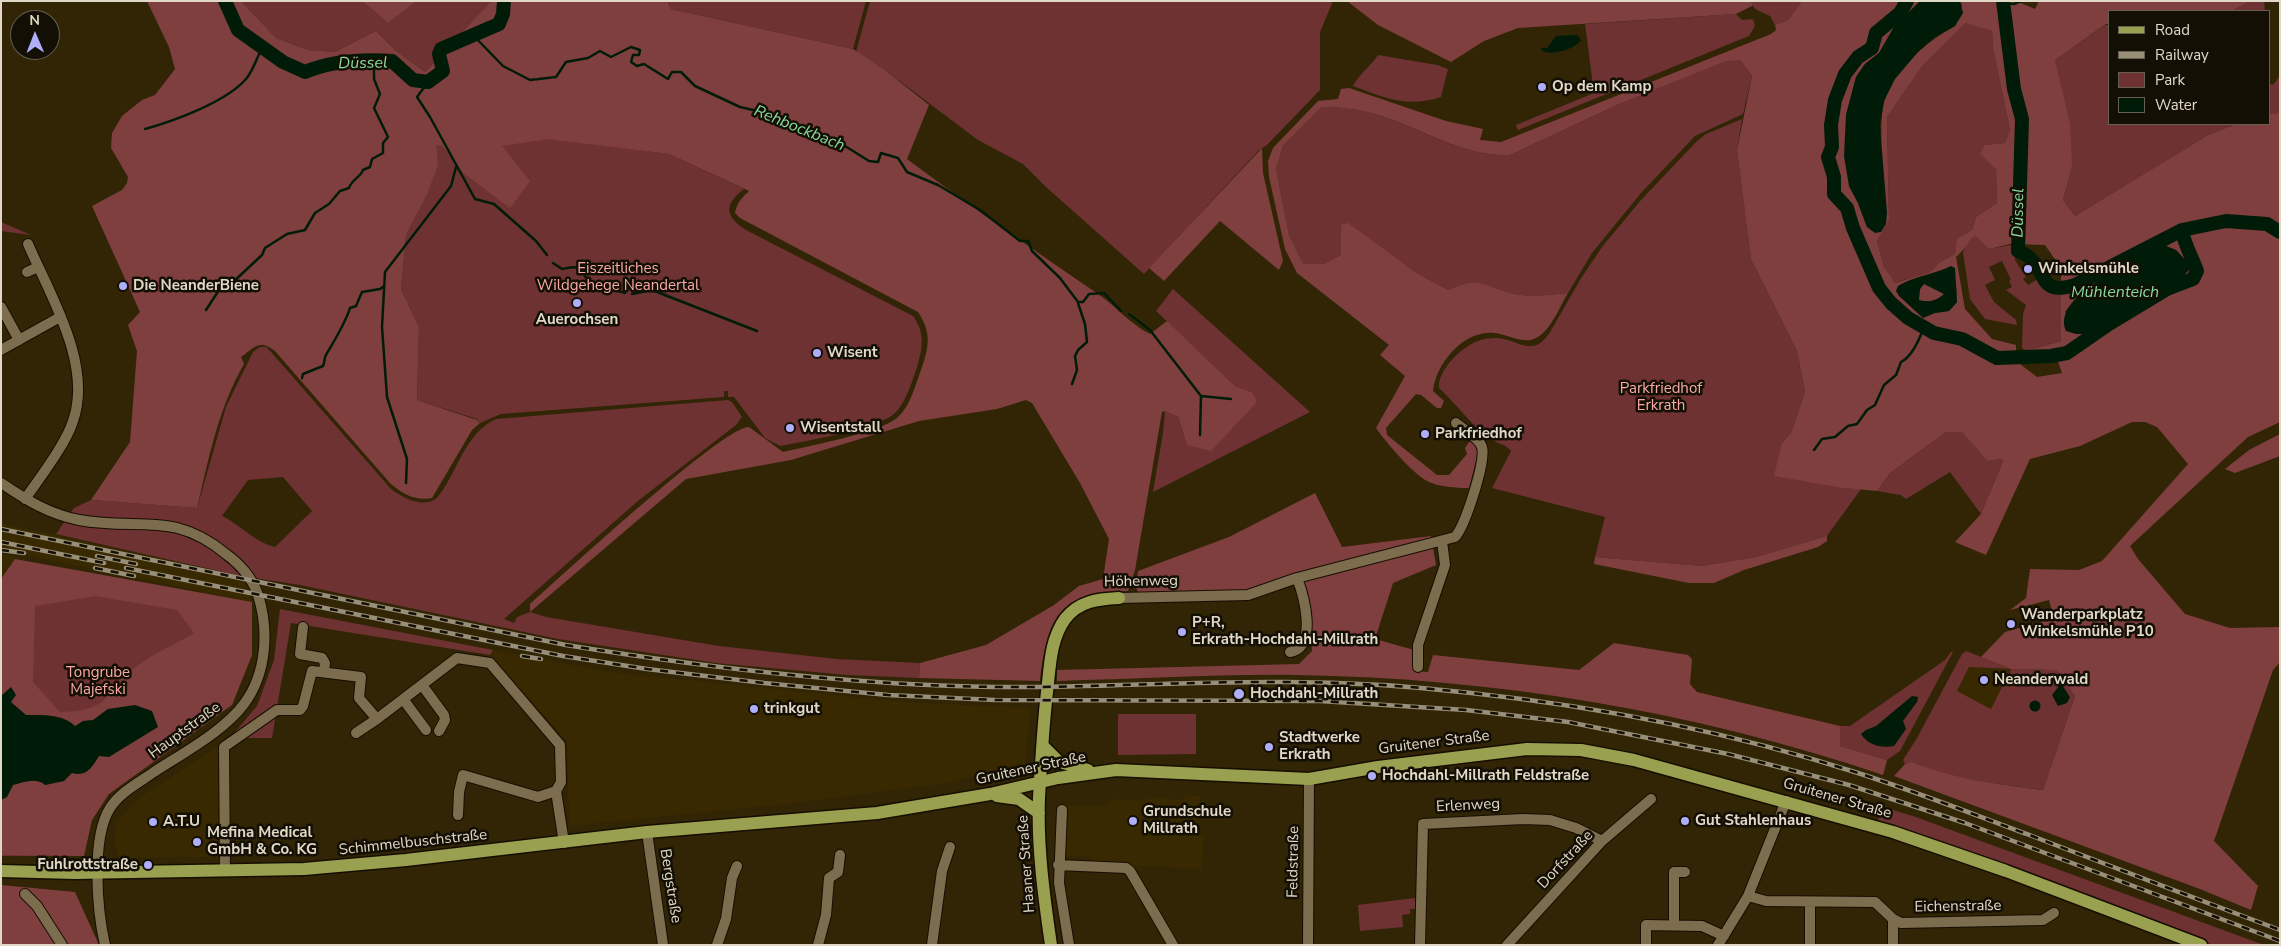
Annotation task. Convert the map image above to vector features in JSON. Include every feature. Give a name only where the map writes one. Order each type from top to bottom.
[{"type":"main road","name":"Höhenweg","points":[[1041,782],[1051,661],[1058,630],[1066,618],[1088,602],[1119,598]]},
{"type":"main road","points":[[1043,746],[1059,762],[1092,772]]},
{"type":"main road","name":"Gruitener Straße","points":[[647,832],[877,813],[990,794],[1092,772],[1143,770],[1309,779],[1448,757],[1527,749],[1558,748],[1581,750],[1634,760],[1786,801],[1928,843],[2201,945]]},
{"type":"main road","name":"Haaner Straße","points":[[1041,782],[1039,813],[1051,945]]},
{"type":"main road","points":[[990,794],[1019,798],[1039,813]]},
{"type":"main road","name":"Schimmelbuschstraße","points":[[1,871],[98,873],[304,869],[425,858],[647,832]]},
{"type":"street","points":[[25,499],[73,422],[77,403],[78,383],[75,362],[60,317],[28,244]]},
{"type":"street","points":[[28,272],[38,267]]},
{"type":"street","points":[[1,307],[19,340]]},
{"type":"street","points":[[2,347],[19,340],[60,317]]},
{"type":"street","name":"Höhenweg","points":[[1119,598],[1248,595],[1297,578],[1442,541],[1458,534],[1478,482],[1482,461],[1482,448],[1480,443],[1456,423]]},
{"type":"street","name":"Hauptstraße","points":[[1,483],[25,499],[54,513],[79,520],[161,524],[181,527],[199,535],[231,557],[245,572],[254,586],[262,610],[264,653],[256,681],[245,704],[208,736],[127,791],[111,806],[100,832],[98,873]]},
{"type":"street","points":[[1418,667],[1418,645],[1445,565],[1442,541]]},
{"type":"street","points":[[1290,652],[1297,651],[1302,646],[1306,637],[1304,596],[1297,578]]},
{"type":"street","points":[[303,628],[300,654],[322,658],[325,663],[324,672]]},
{"type":"street","points":[[356,732],[457,658],[490,663],[560,745],[562,782],[556,791],[538,798],[463,775],[459,792],[458,815]]},
{"type":"street","points":[[225,871],[224,747],[277,710],[300,710],[303,706],[312,671],[361,677],[360,698],[377,718]]},
{"type":"street","points":[[422,685],[444,715],[445,720],[439,731]]},
{"type":"street","points":[[403,699],[426,730]]},
{"type":"street","name":"Feldstraße","points":[[1308,945],[1309,779]]},
{"type":"street","points":[[556,791],[564,842]]},
{"type":"street","name":"Dorfstraße","points":[[1507,945],[1602,841],[1651,799]]},
{"type":"street","points":[[1646,945],[1646,925],[1702,926],[1721,940],[1748,896],[1786,801]]},
{"type":"street","points":[[1062,810],[1058,865],[1069,945]]},
{"type":"street","name":"Erlenweg","points":[[1420,945],[1423,824],[1523,818],[1550,820],[1576,828],[1602,841]]},
{"type":"street","name":"Bergstraße","points":[[647,832],[664,945]]},
{"type":"street","points":[[932,945],[942,871],[950,847]]},
{"type":"street","points":[[818,945],[826,915],[830,878],[838,872],[840,855]]},
{"type":"street","points":[[1058,865],[1126,868],[1130,870],[1173,945]]},
{"type":"street","points":[[717,945],[726,918],[732,878],[737,866]]},
{"type":"street","points":[[1674,924],[1674,872],[1685,872]]},
{"type":"street","points":[[98,873],[101,922],[105,945]]},
{"type":"street","points":[[25,894],[37,906],[62,945]]},
{"type":"street","name":"Eichenstraße","points":[[1748,896],[1766,901],[1875,902],[1900,923],[2043,920],[2054,913]]},
{"type":"street","points":[[1810,902],[1810,945]]},
{"type":"street","points":[[1893,919],[1893,945]]},
{"type":"shaded area","points":[[147,1],[241,1],[276,38],[308,50],[335,52],[376,31],[395,50],[425,72],[491,1],[667,1],[671,9],[853,49],[885,70],[929,105],[907,159],[1098,294],[1143,330],[1150,334],[1167,321],[1235,386],[1252,392],[1257,402],[1211,451],[1187,445],[1178,417],[1165,411],[1162,412],[1135,570],[1128,591],[1086,597],[1072,603],[1061,612],[1053,624],[1047,640],[1040,681],[919,678],[920,663],[986,645],[1054,605],[1079,586],[1103,579],[1109,539],[1080,483],[1032,403],[1026,400],[997,409],[919,421],[791,460],[686,479],[530,612],[530,604],[641,505],[709,450],[734,433],[749,427],[783,452],[860,434],[888,424],[897,418],[909,402],[926,354],[928,340],[926,327],[918,312],[740,218],[735,213],[737,206],[749,191],[669,154],[549,139],[502,146],[530,181],[510,208],[462,172],[442,146],[436,145],[438,165],[426,197],[406,235],[401,289],[419,327],[417,400],[477,420],[480,423],[472,430],[432,498],[426,499],[409,496],[390,483],[275,351],[270,347],[261,345],[241,357],[244,364],[227,398],[221,416],[210,452],[197,508],[91,500],[130,442],[137,351],[128,325],[140,312],[92,206],[122,190],[127,183],[128,177],[111,148],[112,133],[122,116],[142,100],[155,95],[175,69],[169,47]]},
{"type":"shaded area","points":[[362,1],[417,1],[388,23]]},
{"type":"shaded area","points":[[1347,1],[1747,1],[1752,3],[1752,6],[1736,14],[1518,28],[1484,41],[1451,62],[1378,25]]},
{"type":"shaded area","points":[[1802,1],[1920,1],[1894,27],[1879,53],[1865,64],[1856,77],[1846,115],[1849,186],[1867,227],[1877,178],[1883,108],[1888,90],[1903,68],[1922,48],[1955,26],[1962,5],[1960,1],[2016,1],[2035,9],[2039,1],[2250,1],[2234,10],[2108,10],[2108,24],[2055,60],[2070,124],[2072,167],[2063,200],[2075,216],[2208,135],[2233,125],[2271,125],[2271,114],[2280,113],[2280,422],[2248,437],[2130,546],[2138,559],[2185,614],[2230,628],[2280,627],[2280,662],[2273,670],[2214,841],[2258,886],[2251,910],[2200,889],[1894,776],[1905,764],[1911,762],[1960,777],[2043,790],[2075,696],[2057,670],[2011,669],[1981,657],[2005,632],[2054,618],[2049,600],[2010,610],[2026,598],[2030,569],[2079,570],[2102,561],[2188,464],[2157,427],[2145,422],[2132,422],[2080,446],[2030,459],[1986,555],[1955,542],[1981,514],[2003,461],[2001,459],[1987,461],[1962,432],[1946,432],[1890,473],[1877,491],[1844,488],[1774,476],[1782,443],[1791,433],[1805,392],[1797,351],[1751,259],[1737,150],[1752,76],[1740,60],[1726,61],[1617,105],[1510,155],[1475,151],[1375,114],[1329,107],[1322,107],[1283,146],[1276,169],[1289,235],[1303,264],[1324,264],[1341,255],[1341,225],[1348,223],[1415,272],[1448,290],[1474,282],[1510,293],[1524,295],[1539,296],[1568,293],[1552,323],[1538,337],[1522,340],[1500,334],[1483,333],[1462,343],[1453,350],[1435,380],[1433,391],[1444,401],[1441,408],[1437,408],[1421,395],[1416,394],[1386,428],[1387,435],[1437,475],[1449,475],[1467,454],[1465,448],[1469,442],[1473,442],[1478,453],[1469,488],[1447,487],[1427,481],[1407,464],[1376,428],[1405,376],[1380,355],[1389,345],[1297,273],[1285,249],[1269,177],[1268,161],[1273,148],[1318,101],[1338,99],[1341,89],[1349,88],[1446,121],[1483,129],[1480,140],[1501,142],[1771,34],[1776,30],[1775,25],[1788,20]],"holes":[[[1966,23],[1992,31],[1993,48],[2010,130],[2005,143],[1985,145],[1980,154],[1996,169],[1997,203],[1976,217],[1972,230],[1957,239],[1955,254],[1940,262],[1930,272],[1895,283],[1884,267],[1877,241],[1889,221],[1887,117],[1923,65]],[[1975,235],[1989,249],[2010,244],[2045,245],[2061,268],[2061,341],[2026,351],[2027,359],[2056,356],[2062,373],[2037,377],[2016,361],[2016,345],[1992,339],[1965,309],[1956,257]],[[2166,246],[2176,250],[2189,264],[2086,334],[2065,312],[2075,300],[2098,281]],[[1948,268],[1956,283],[1957,302],[1949,311],[1935,313],[1898,286]]]},
{"type":"shaded area","points":[[1262,148],[1263,173],[1283,261],[1279,270],[1220,221],[1164,281],[1149,268]]},
{"type":"shaded area","points":[[1924,283],[1944,294],[1932,301],[1918,300],[1920,289]]},
{"type":"shaded area","points":[[2280,434],[2280,456],[2235,473],[2225,469],[2249,450]]},
{"type":"shaded area","points":[[1315,493],[1342,547],[1431,536],[1436,565],[1393,583],[1375,639],[1414,650],[1413,671],[1428,672],[1433,655],[1579,670],[1614,643],[1688,655],[1692,659],[1690,684],[1697,692],[1840,726],[1840,746],[1887,760],[1883,775],[1812,752],[1667,716],[1594,702],[1520,691],[1446,683],[1296,675],[1057,681],[1057,670],[1299,664],[1312,651],[1307,593],[1298,573],[1250,591],[1139,594],[1136,588],[1138,571],[1229,537]]},
{"type":"shaded area","points":[[1,523],[241,576],[252,602],[1,550]]},
{"type":"shaded area","points":[[1827,536],[1827,541],[1818,547],[1744,570],[1714,583],[1689,583],[1594,564],[1595,557],[1702,566],[1756,557]]},
{"type":"shaded area","points":[[1,554],[16,557],[1,579]]},
{"type":"shaded area","name":"Tongrube Majefski","points":[[15,559],[252,602],[252,655],[232,705],[109,794],[92,820],[84,856],[1,855],[1,800],[7,797],[13,785],[38,781],[45,785],[64,781],[108,709],[93,720],[83,721],[75,727],[59,717],[26,715],[10,702],[11,688],[1,696],[1,579]],"holes":[[[95,596],[177,610],[194,633],[155,654],[133,669],[97,705],[88,709],[60,712],[33,682],[35,606]]]},
{"type":"shaded area","points":[[493,650],[617,673],[905,702],[1031,708],[1025,764],[948,783],[778,805],[569,826],[567,741],[490,655]]},
{"type":"shaded area","name":"Neanderwald","points":[[1969,667],[2011,669],[1991,709],[1957,691]]},
{"type":"shaded area","points":[[230,738],[232,857],[118,858],[114,841],[117,822],[136,800]]},
{"type":"shaded area","name":"Grundschule Millrath","points":[[1185,795],[1200,796],[1198,834],[1204,835],[1202,869],[1091,863],[1091,857],[1065,856],[1068,805],[1103,807],[1112,799],[1146,801],[1146,797],[1184,800]]},
{"type":"shaded area","points":[[1,885],[75,892],[99,945],[1,944]]},
{"type":"green space","points":[[241,1],[362,1],[388,23],[417,1],[491,1],[425,72],[395,50],[376,31],[335,52],[308,50],[276,38]]},
{"type":"green space","points":[[667,1],[866,1],[853,49],[671,9]]},
{"type":"green space","points":[[870,1],[1333,1],[1320,32],[1320,90],[1266,146],[1259,150],[1144,274],[1046,187],[1023,164],[978,140],[885,70],[856,52]]},
{"type":"green space","points":[[1747,1],[1802,1],[1788,20],[1775,25],[1770,16],[1757,10]]},
{"type":"green space","points":[[2250,1],[2264,1],[2265,10],[2234,10]]},
{"type":"green space","points":[[1736,14],[1742,20],[1753,19],[1755,26],[1749,36],[1518,130],[1516,125],[1594,93],[1585,24]]},
{"type":"green space","points":[[1967,22],[1992,31],[1993,48],[2010,130],[2005,143],[1986,145],[1996,169],[1997,203],[1976,217],[1972,230],[1958,239],[1955,254],[1940,262],[1930,272],[1894,283],[1884,267],[1877,241],[1889,221],[1887,117],[1923,65]]},
{"type":"green space","points":[[2105,25],[2108,25],[2108,125],[2233,125],[2208,135],[2075,216],[2063,200],[2072,167],[2055,60]]},
{"type":"green space","points":[[1378,55],[1437,65],[1448,69],[1441,97],[1407,102],[1386,98],[1353,86]]},
{"type":"green space","points":[[1727,60],[1740,60],[1752,76],[1743,114],[1695,136],[1641,193],[1592,253],[1568,293],[1539,296],[1524,295],[1510,293],[1479,283],[1467,283],[1448,290],[1415,272],[1341,225],[1341,255],[1324,264],[1303,265],[1289,235],[1276,169],[1283,146],[1322,107],[1368,112],[1458,146],[1492,154],[1510,155],[1617,105]]},
{"type":"green space","points":[[2280,76],[2280,113],[2271,114],[2271,84],[2273,85]]},
{"type":"green space","name":"Parkfriedhof Erkrath","points":[[1742,119],[1737,150],[1751,259],[1797,351],[1805,392],[1791,433],[1782,443],[1844,488],[1861,489],[1827,536],[1756,557],[1702,566],[1595,557],[1605,517],[1492,488],[1511,451],[1484,434],[1470,421],[1439,388],[1440,378],[1455,356],[1469,345],[1485,339],[1502,339],[1526,346],[1540,343],[1549,334],[1580,280],[1602,247],[1641,200],[1697,141],[1706,134]]},
{"type":"green space","name":"Eiszeitliches Wildgehege Neandertal","points":[[549,138],[669,154],[744,189],[732,200],[729,210],[739,225],[913,316],[920,328],[922,347],[911,384],[900,407],[896,412],[875,424],[823,438],[780,446],[765,438],[734,397],[728,397],[728,391],[724,391],[724,397],[501,414],[480,423],[477,419],[417,400],[419,327],[401,289],[406,235],[426,197],[436,144],[442,146],[462,172],[501,146]]},
{"type":"green space","points":[[1,222],[31,235],[1,231]]},
{"type":"green space","points":[[1975,234],[1989,249],[2016,244],[2015,260],[2026,277],[2023,279],[2028,285],[2038,279],[2050,288],[2061,291],[2061,341],[2026,351],[2022,348],[2023,314],[2026,305],[2006,290],[2012,287],[2009,281],[2011,280],[2002,261],[1989,267],[1995,280],[1985,285],[1994,302],[2016,320],[2017,325],[1985,319],[1970,299],[1963,252],[1966,243]]},
{"type":"green space","points":[[1173,289],[1310,412],[1153,492],[1165,411],[1178,417],[1187,445],[1252,392],[1235,386],[1156,311]]},
{"type":"green space","points":[[260,347],[266,347],[391,489],[401,496],[419,502],[430,502],[436,499],[468,444],[485,425],[496,419],[728,400],[732,402],[742,417],[736,425],[639,500],[504,619],[514,623],[517,617],[530,612],[546,617],[719,646],[836,659],[920,663],[919,678],[847,675],[716,663],[558,639],[300,585],[241,576],[56,534],[74,508],[91,500],[197,508],[226,407],[253,352]],"holes":[[[283,477],[312,511],[275,547],[267,545],[222,516],[248,480]]]},
{"type":"green space","points":[[1946,432],[1962,432],[1987,461],[2001,459],[2003,461],[1981,514],[1950,472],[1906,499],[1901,495],[1877,491],[1890,473]]},
{"type":"green space","name":"Tongrube Majefski","points":[[1,580],[243,615],[222,710],[179,744],[105,796],[91,817],[84,847],[79,856],[1,856]]},
{"type":"green space","points":[[280,609],[493,650],[490,655],[291,623],[272,738],[230,738],[257,706],[274,660]]},
{"type":"green space","points":[[1966,651],[2011,669],[2057,670],[2075,696],[2043,790],[1976,780],[1927,769],[1911,763],[1905,764],[1903,760],[1917,738],[1962,654]],"holes":[[[1969,667],[2011,669],[1991,709],[1957,691]]]},
{"type":"green space","points":[[1953,652],[1900,751],[1887,760],[1840,746],[1840,726],[1850,726],[1945,660]]},
{"type":"green space","points":[[1118,714],[1196,714],[1196,754],[1118,755]]},
{"type":"green space","points":[[1883,807],[1913,816],[2264,945],[2213,945],[1878,820]]},
{"type":"green space","points":[[1415,898],[1415,909],[1410,909],[1410,914],[1402,915],[1403,927],[1360,931],[1358,905]]},
{"type":"water","points":[[1920,1],[1960,1],[1963,13],[1955,26],[1935,37],[1918,52],[1895,79],[1884,101],[1880,126],[1887,213],[1886,224],[1881,232],[1875,233],[1867,227],[1849,186],[1844,156],[1846,115],[1856,77],[1865,64],[1879,53],[1894,27]]},
{"type":"water","points":[[1577,35],[1581,40],[1568,49],[1550,53],[1541,50],[1542,48],[1547,48],[1556,36]]},
{"type":"water","name":"Mühlenteich","points":[[2166,246],[2176,250],[2189,264],[2189,270],[2184,276],[2129,306],[2086,334],[2066,331],[2065,317],[2071,304],[2084,291],[2100,279]]},
{"type":"water","points":[[1951,266],[1955,268],[1957,302],[1949,311],[1935,313],[1923,318],[1899,296],[1896,291],[1898,286]],"holes":[[[1924,284],[1944,294],[1932,301],[1919,300],[1920,289]]]},
{"type":"water","points":[[2062,685],[2070,697],[2067,703],[2058,706],[2052,695]]},
{"type":"water","points":[[11,687],[16,695],[11,702],[26,715],[59,717],[75,726],[83,721],[93,720],[108,709],[135,705],[152,711],[158,727],[109,757],[99,756],[91,767],[82,774],[72,773],[64,781],[45,785],[34,781],[13,785],[7,797],[1,800],[1,696]]},
{"type":"water","points":[[1912,696],[1918,697],[1917,702],[1903,721],[1906,729],[1894,746],[1884,747],[1872,744],[1864,738],[1861,734],[1876,726]]},
{"type":"water","points":[[2035,700],[2041,706],[2035,712],[2029,706]]},
{"type":"waterway","name":"Düssel","points":[[225,1],[238,30],[283,62],[305,72],[326,65],[348,62],[392,61],[413,80],[428,82],[443,71],[439,54],[441,49],[499,24],[503,14],[504,1]]},
{"type":"waterway","points":[[1907,1],[1900,13],[1876,33],[1872,48],[1858,57],[1845,74],[1835,100],[1831,125],[1832,147],[1828,157],[1834,177],[1834,194],[1847,208],[1853,228],[1879,288],[1891,303],[1908,318],[1934,333],[1962,339],[1997,358],[2051,356],[2067,353],[2109,324],[2167,289],[2193,279],[2197,271],[2182,230]]},
{"type":"waterway","name":"Düssel","points":[[2003,1],[2014,89],[2022,119],[2018,251],[2028,256],[2035,263],[2049,285],[2055,288],[2075,285],[2182,230],[2226,221],[2267,224],[2280,232]]},
{"type":"waterway","points":[[2003,3],[2014,4],[2021,1]]},
{"type":"waterway","name":"Rehbockbach","points":[[472,34],[503,66],[530,80],[556,77],[566,62],[588,58],[600,51],[611,57],[631,47],[640,50],[639,55],[633,55],[631,62],[637,66],[644,64],[668,79],[672,72],[681,72],[695,86],[740,107],[766,113],[794,127],[845,146],[869,161],[878,162],[881,153],[898,158],[907,172],[938,185],[980,210],[1020,241],[1028,241],[1032,251],[1060,278],[1078,302],[1083,302],[1089,294],[1104,293],[1121,311]]},
{"type":"waterway","points":[[145,129],[199,110],[226,95],[246,79],[262,48]]},
{"type":"waterway","points":[[206,310],[221,287],[228,287],[262,255],[265,248],[287,234],[305,230],[315,213],[329,204],[340,191],[349,188],[363,170],[370,167],[372,159],[383,153],[383,143],[388,137],[374,108],[380,94],[374,79],[374,60]]},
{"type":"waterway","points":[[428,82],[417,97],[475,199],[494,204],[536,241],[547,255]]},
{"type":"waterway","points":[[406,483],[407,459],[387,397],[382,327],[385,272],[451,186],[456,167]]},
{"type":"waterway","points":[[553,263],[562,269],[576,267],[594,285],[625,293]]},
{"type":"waterway","points":[[302,378],[303,374],[323,366],[325,356],[350,308],[356,306],[362,292],[380,289],[384,286]]},
{"type":"waterway","points":[[632,294],[652,290],[757,331]]},
{"type":"waterway","points":[[1072,384],[1077,370],[1075,356],[1078,350],[1087,342],[1085,324],[1078,303]]},
{"type":"waterway","name":"Rehbockbach","points":[[1129,314],[1150,330],[1201,396],[1231,399]]},
{"type":"waterway","points":[[1814,450],[1822,439],[1835,437],[1848,426],[1857,424],[1867,410],[1875,405],[1884,385],[1896,375],[1901,362],[1909,356],[1924,327]]},
{"type":"waterway","points":[[1200,435],[1201,396]]},
{"type":"railway","points":[[1,529],[566,645],[726,668],[834,679],[941,686],[995,687],[1250,682],[1309,682],[1402,686],[1520,699],[1618,714],[1715,734],[1858,773],[1946,804],[2280,930]]},
{"type":"railway","points":[[1,542],[104,563]]},
{"type":"railway","points":[[1,550],[24,553]]},
{"type":"railway","points":[[97,556],[136,564]]},
{"type":"railway","points":[[95,568],[134,576]]},
{"type":"railway","points":[[126,568],[563,656],[647,669],[764,683],[888,695],[995,700],[1320,701],[1466,710],[1568,722],[1728,754],[1849,785],[1965,823],[2280,941]]},
{"type":"railway","points":[[522,656],[541,659]]},
{"type":"place","name":"Op dem Kamp","points":[[1542,87]]},
{"type":"place","name":"Winkelsmühle","points":[[2028,269]]},
{"type":"place","name":"Die NeanderBiene","points":[[123,286]]},
{"type":"place","name":"Auerochsen","points":[[577,303]]},
{"type":"place","name":"Wisent","points":[[817,353]]},
{"type":"place","name":"Wisentstall","points":[[790,428]]},
{"type":"place","name":"Parkfriedhof","points":[[1425,434]]},
{"type":"place","name":"Wanderparkplatz Winkelsmühle P10","points":[[2011,624]]},
{"type":"place","name":"P+R, Erkrath-Hochdahl-Millrath","points":[[1182,632]]},
{"type":"place","name":"Neanderwald","points":[[1984,680]]},
{"type":"place","name":"Hochdahl-Millrath","points":[[1239,694]]},
{"type":"place","name":"trinkgut","points":[[754,709]]},
{"type":"place","name":"Stadtwerke Erkrath","points":[[1269,747]]},
{"type":"place","name":"Hochdahl-Millrath Feldstraße","points":[[1372,776]]},
{"type":"place","name":"Grundschule Millrath","points":[[1133,821]]},
{"type":"place","name":"Gut Stahlenhaus","points":[[1685,821]]},
{"type":"place","name":"A.T.U","points":[[153,822]]},
{"type":"place","name":"Mefina Medical GmbH & Co. KG","points":[[197,842]]},
{"type":"place","name":"Fuhlrottstraße","points":[[148,865]]}]
